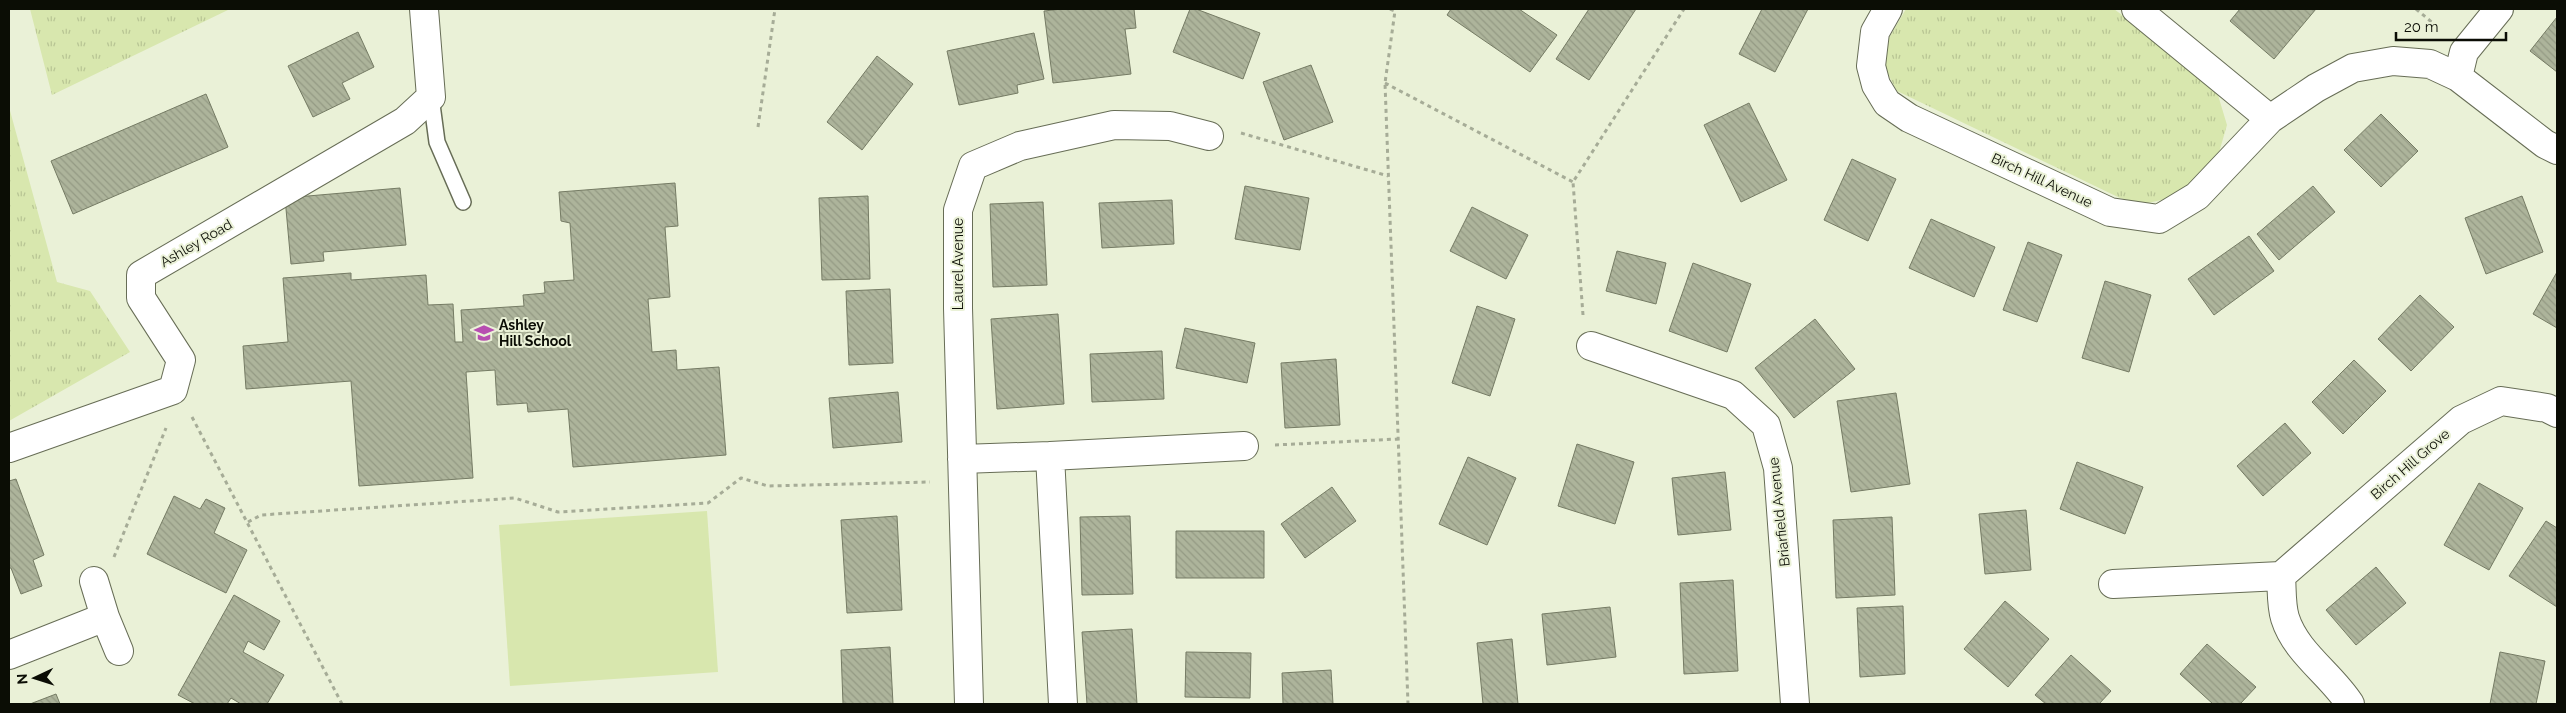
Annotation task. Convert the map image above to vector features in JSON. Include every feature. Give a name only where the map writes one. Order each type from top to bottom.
[{"type":"street","points":[[424,9],[431,97]]},
{"type":"street","name":"Birch Hill Avenue","points":[[1888,9],[1875,32],[1871,66],[1876,85],[1886,103],[1909,118],[2110,212],[2159,219],[2197,196],[2270,119],[2316,88],[2354,68],[2393,61],[2430,64],[2458,77],[2505,115],[2545,144],[2557,150]]},
{"type":"street","points":[[2136,9],[2270,119]]},
{"type":"street","points":[[2458,77],[2464,52],[2499,9]]},
{"type":"street","name":"Ashley Road","points":[[177,394],[181,360],[141,298],[141,275],[405,121],[431,97]]},
{"type":"street","name":"Laurel Avenue","points":[[969,704],[958,308],[958,210],[973,166],[1020,146],[1114,125],[1170,126],[1208,136]]},
{"type":"street","name":"Briarfield Avenue","points":[[1591,346],[1733,395],[1766,425],[1778,468],[1796,704]]},
{"type":"street","points":[[9,448],[177,394]]},
{"type":"street","name":"Birch Hill Grove","points":[[2281,576],[2461,420],[2501,401],[2547,408],[2557,413]]},
{"type":"street","points":[[963,470],[1050,456],[1244,446]]},
{"type":"street","points":[[1050,456],[1064,704]]},
{"type":"street","points":[[2114,584],[2281,576],[2284,617],[2295,639],[2350,704]]},
{"type":"street","points":[[94,581],[105,617],[119,651]]},
{"type":"street","points":[[9,655],[105,617]]},
{"type":"lane","points":[[431,97],[437,142],[463,202]]},
{"type":"path","points":[[758,127],[775,9]]},
{"type":"path","points":[[1390,9],[1395,11],[1384,83],[1408,704]]},
{"type":"path","points":[[1591,346],[1580,306],[1573,182],[1684,9]]},
{"type":"path","points":[[1384,83],[1573,182]]},
{"type":"path","points":[[1208,136],[1233,131],[1388,176]]},
{"type":"path","points":[[177,394],[248,522],[342,704]]},
{"type":"path","points":[[94,581],[110,568],[167,427],[177,394]]},
{"type":"path","points":[[1244,446],[1398,439]]},
{"type":"path","points":[[248,522],[261,515],[515,498],[558,512],[708,503],[741,478],[768,486],[963,470]]},
{"type":"green space","points":[[30,9],[230,9],[52,95]]},
{"type":"green space","points":[[1906,9],[2114,9],[2167,49],[2218,95],[2227,125],[2218,156],[2192,183],[2166,199],[2143,204],[2120,198],[1897,91],[1884,67],[1889,38]]},
{"type":"green space","points":[[9,107],[57,282],[90,291],[130,352],[9,421]]},
{"type":"green space","points":[[707,511],[718,672],[510,686],[499,525]]},
{"type":"building","points":[[1062,9],[1134,9],[1136,28],[1125,29],[1131,74],[1053,83],[1044,11]]},
{"type":"building","points":[[1190,9],[1196,9],[1260,33],[1243,79],[1173,52]]},
{"type":"building","points":[[1451,9],[1519,9],[1557,35],[1530,72],[1447,15]]},
{"type":"building","points":[[1589,9],[1636,9],[1589,80],[1556,59]]},
{"type":"building","points":[[1762,9],[1808,9],[1775,72],[1739,54]]},
{"type":"building","points":[[2240,9],[2316,9],[2274,59],[2230,21]]},
{"type":"building","points":[[2557,17],[2557,72],[2530,51]]},
{"type":"building","points":[[358,32],[374,67],[342,83],[350,99],[313,117],[288,66]]},
{"type":"building","points":[[1034,33],[1044,79],[1017,85],[1018,93],[959,105],[947,51]]},
{"type":"building","points":[[877,56],[913,84],[862,150],[827,122]]},
{"type":"building","points":[[1311,65],[1333,122],[1284,140],[1263,82]]},
{"type":"building","points":[[206,94],[228,147],[73,214],[51,161]]},
{"type":"building","points":[[1749,103],[1787,180],[1741,202],[1704,125]]},
{"type":"building","points":[[2381,114],[2418,151],[2381,187],[2344,150]]},
{"type":"building","points":[[1852,159],[1896,179],[1868,241],[1824,220]]},
{"type":"building","points":[[675,183],[678,226],[665,227],[670,297],[648,299],[652,352],[676,350],[677,370],[719,367],[726,455],[573,467],[568,409],[528,412],[527,403],[497,405],[495,370],[466,372],[473,478],[359,486],[351,381],[246,389],[243,346],[288,342],[283,278],[351,273],[351,280],[426,275],[428,305],[453,304],[455,342],[463,342],[461,310],[524,306],[523,295],[545,293],[544,282],[574,280],[570,223],[561,221],[559,192]]},
{"type":"building","points":[[1245,186],[1309,198],[1300,250],[1235,239]]},
{"type":"building","points":[[2313,186],[2335,212],[2279,260],[2257,234]]},
{"type":"building","points":[[400,188],[406,245],[323,252],[324,261],[291,264],[285,198]]},
{"type":"building","points":[[868,196],[870,279],[822,280],[819,198]]},
{"type":"building","points":[[2522,196],[2543,252],[2486,274],[2465,218]]},
{"type":"building","points":[[1172,200],[1174,244],[1102,248],[1099,203]]},
{"type":"building","points":[[1043,202],[1047,285],[993,287],[990,204]]},
{"type":"building","points":[[1472,207],[1528,235],[1506,279],[1450,251]]},
{"type":"building","points":[[1931,219],[1995,247],[1974,297],[1909,268]]},
{"type":"building","points":[[2249,236],[2274,271],[2214,315],[2188,279]]},
{"type":"building","points":[[2028,242],[2062,255],[2037,322],[2003,310]]},
{"type":"building","points":[[1617,251],[1666,263],[1656,304],[1606,291]]},
{"type":"building","points":[[1693,263],[1751,284],[1727,352],[1669,331]]},
{"type":"building","points":[[2557,272],[2557,328],[2533,314]]},
{"type":"building","points":[[2105,281],[2151,295],[2129,372],[2082,358]]},
{"type":"building","points":[[890,289],[893,363],[849,365],[846,291]]},
{"type":"building","points":[[2420,295],[2454,327],[2411,371],[2378,339]]},
{"type":"building","points":[[1477,306],[1515,319],[1490,396],[1452,383]]},
{"type":"building","points":[[1058,314],[1064,404],[997,409],[991,319]]},
{"type":"building","points":[[1815,319],[1855,369],[1794,418],[1755,368]]},
{"type":"building","points":[[1185,328],[1255,343],[1247,383],[1176,368]]},
{"type":"building","points":[[1162,351],[1164,399],[1092,402],[1090,354]]},
{"type":"building","points":[[1336,359],[1340,425],[1285,428],[1281,363]]},
{"type":"building","points":[[2354,360],[2386,391],[2343,434],[2312,402]]},
{"type":"building","points":[[898,392],[902,442],[833,448],[829,398]]},
{"type":"building","points":[[1896,393],[1910,484],[1851,492],[1837,401]]},
{"type":"building","points":[[2285,423],[2311,453],[2263,496],[2237,466]]},
{"type":"building","points":[[1577,444],[1634,462],[1615,524],[1558,506]]},
{"type":"building","points":[[1468,457],[1516,478],[1487,545],[1439,524]]},
{"type":"building","points":[[2077,462],[2143,487],[2125,534],[2060,509]]},
{"type":"building","points":[[1725,472],[1731,530],[1678,535],[1672,478]]},
{"type":"building","points":[[16,479],[44,555],[33,560],[42,586],[21,594],[11,568],[9,568],[9,481]]},
{"type":"building","points":[[2479,483],[2523,508],[2489,570],[2444,545]]},
{"type":"building","points":[[1332,487],[1356,521],[1305,558],[1281,524]]},
{"type":"building","points":[[174,496],[200,509],[206,499],[225,508],[214,533],[247,550],[226,593],[147,554]]},
{"type":"building","points":[[2026,510],[2031,570],[1985,574],[1979,514]]},
{"type":"building","points":[[897,516],[902,610],[847,613],[841,520]]},
{"type":"building","points":[[1130,516],[1133,594],[1082,595],[1080,517]]},
{"type":"building","points":[[1892,517],[1895,595],[1836,598],[1833,520]]},
{"type":"building","points":[[2546,521],[2557,528],[2557,607],[2509,576]]},
{"type":"building","points":[[1176,531],[1264,531],[1264,578],[1176,578]]},
{"type":"building","points":[[2376,567],[2406,603],[2356,645],[2326,610]]},
{"type":"building","points":[[1733,580],[1738,671],[1684,674],[1680,583]]},
{"type":"building","points":[[234,595],[280,621],[264,650],[248,641],[243,652],[284,675],[267,704],[241,704],[231,698],[227,704],[195,704],[178,695]]},
{"type":"building","points":[[2005,601],[2049,639],[2008,687],[1964,649]]},
{"type":"building","points":[[1903,606],[1905,674],[1860,677],[1857,608]]},
{"type":"building","points":[[1610,607],[1616,657],[1547,665],[1542,614]]},
{"type":"building","points":[[1132,629],[1137,704],[1087,704],[1082,632]]},
{"type":"building","points":[[1512,639],[1518,704],[1483,704],[1477,643]]},
{"type":"building","points":[[2207,644],[2256,687],[2240,704],[2213,704],[2180,674]]},
{"type":"building","points":[[890,647],[893,704],[843,704],[841,650]]},
{"type":"building","points":[[1186,652],[1251,653],[1250,698],[1185,697]]},
{"type":"building","points":[[2500,652],[2545,661],[2536,704],[2490,704]]},
{"type":"building","points":[[2071,655],[2111,691],[2099,704],[2046,704],[2035,695]]},
{"type":"building","points":[[1331,670],[1333,704],[1283,704],[1282,673]]},
{"type":"building","points":[[56,694],[60,704],[30,704]]},
{"type":"place","name":"Ashley Hill School","points":[[484,333]]}]
